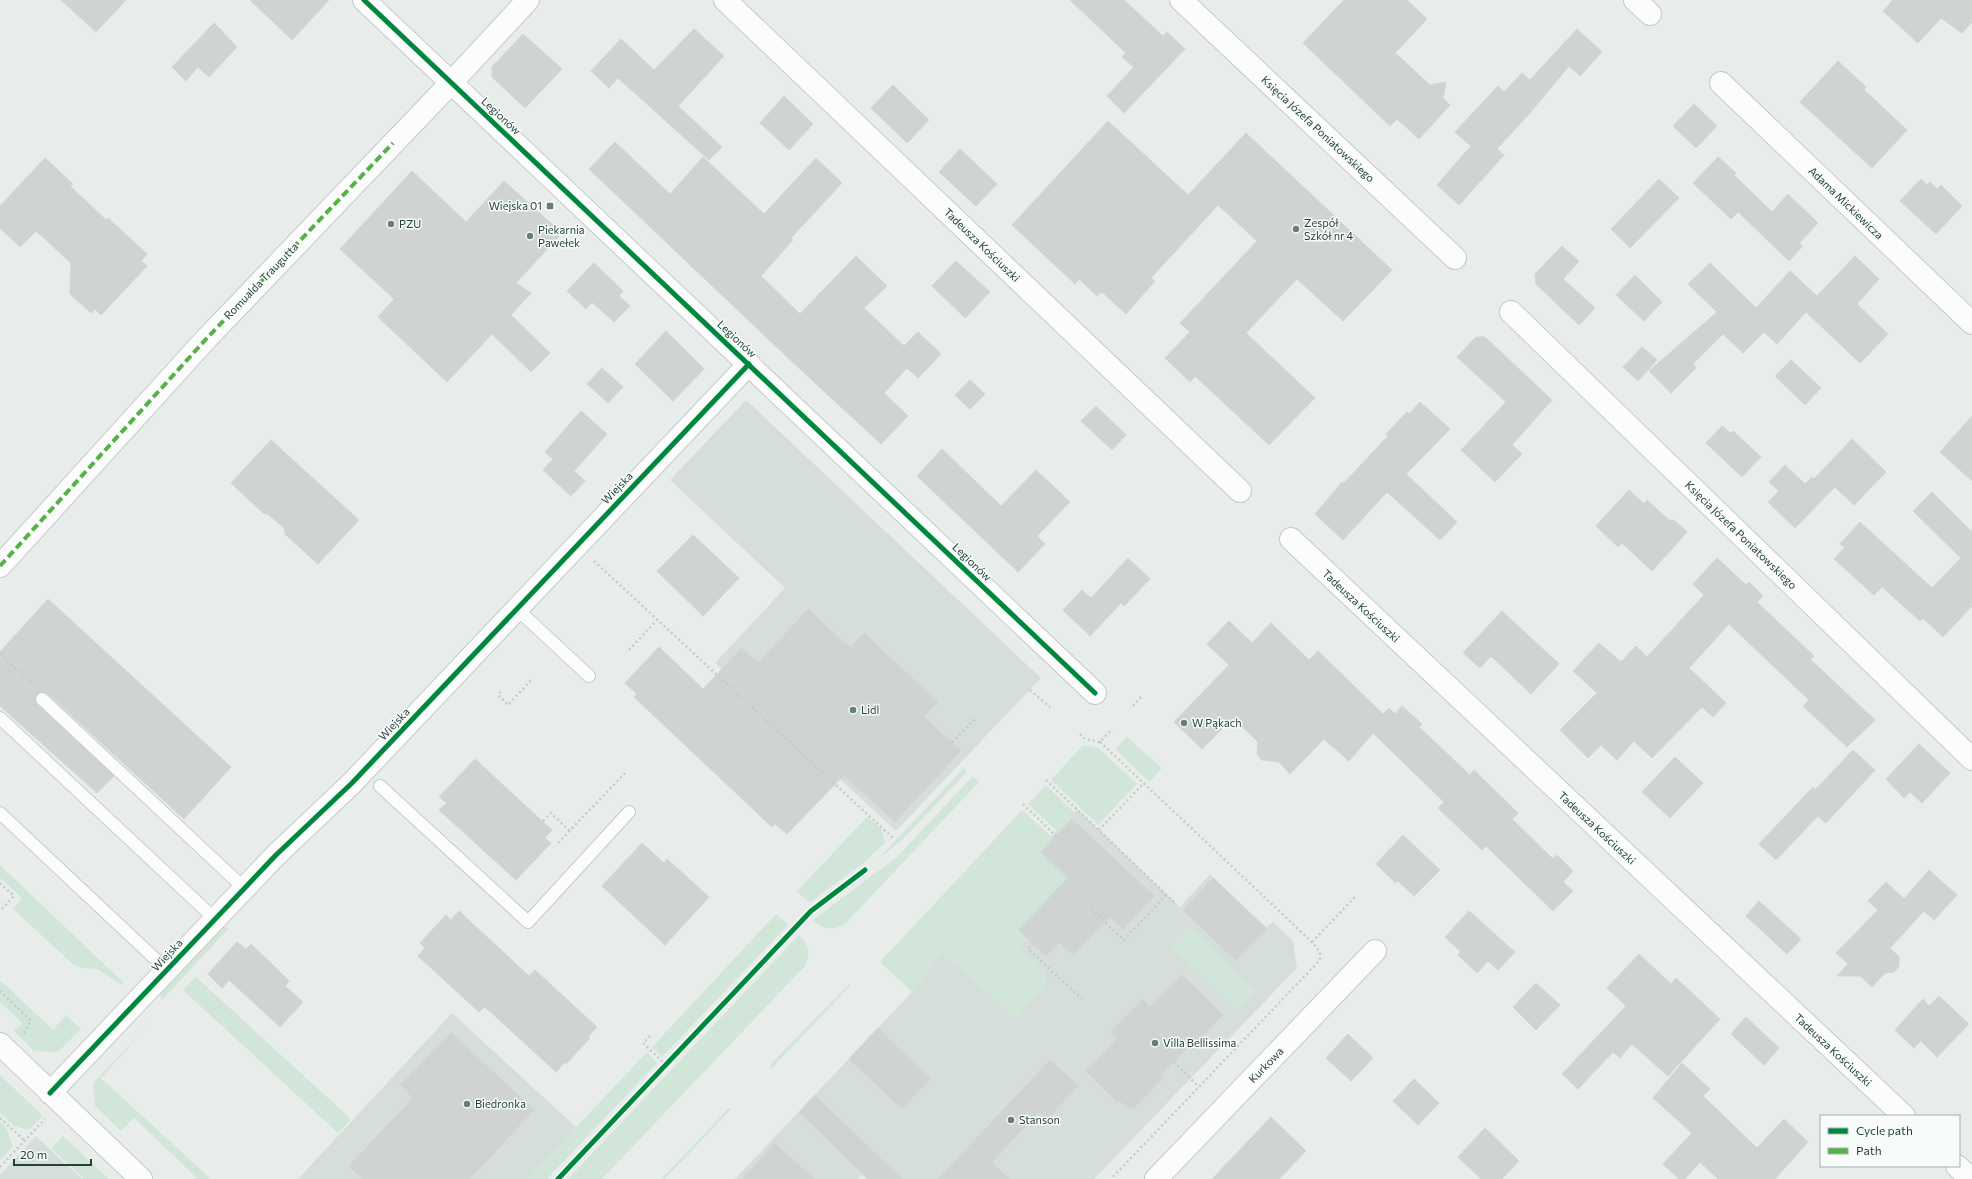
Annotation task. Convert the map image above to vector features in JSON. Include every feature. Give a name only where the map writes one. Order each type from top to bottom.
[{"type":"street","name":"Legionów","points":[[364,0],[1095,693]]},
{"type":"street","name":"Romualda Traugutta","points":[[0,566],[207,338],[451,83],[528,0]]},
{"type":"street","name":"Tadeusza Kościuszki","points":[[725,0],[1240,491]]},
{"type":"street","name":"Księcia Józefa Poniatowskiego","points":[[1181,0],[1455,258]]},
{"type":"street","name":"Adama Mickiewicza","points":[[1721,83],[1972,323]]},
{"type":"street","name":"Księcia Józefa Poniatowskiego","points":[[1511,312],[1972,759]]},
{"type":"street","name":"Wiejska","points":[[50,1093],[276,855],[352,783],[749,364]]},
{"type":"street","name":"Tadeusza Kościuszki","points":[[1291,539],[1903,1115]]},
{"type":"street","name":"Kurkowa","points":[[1156,1179],[1375,951]]},
{"type":"street","points":[[0,1044],[141,1179]]},
{"type":"street","points":[[1958,1167],[1971,1179]]},
{"type":"lane","points":[[517,609],[589,676]]},
{"type":"lane","points":[[42,699],[244,888]]},
{"type":"lane","points":[[0,718],[215,919]]},
{"type":"lane","points":[[380,786],[528,922],[629,812]]},
{"type":"lane","points":[[0,813],[167,970]]},
{"type":"path","points":[[594,561],[893,838]]},
{"type":"path","points":[[629,650],[657,620]]},
{"type":"path","points":[[0,654],[43,694],[42,699]]},
{"type":"path","points":[[501,692],[498,695],[508,705],[531,680]]},
{"type":"path","points":[[1030,690],[1052,709]]},
{"type":"path","points":[[1133,706],[1142,696]]},
{"type":"path","points":[[952,742],[976,718]]},
{"type":"path","points":[[1100,742],[1112,729]]},
{"type":"path","points":[[1080,734],[1085,739],[1100,742],[1312,942],[1320,952],[1320,960],[1111,1179]]},
{"type":"path","points":[[558,843],[626,771]]},
{"type":"path","points":[[1046,780],[1174,902]]},
{"type":"path","points":[[1099,830],[1144,783]]},
{"type":"path","points":[[1023,804],[1056,836]]},
{"type":"path","points":[[543,821],[551,813],[570,831]]},
{"type":"path","points":[[0,883],[14,896],[0,911]]},
{"type":"path","points":[[1091,909],[1124,940],[1166,894]]},
{"type":"path","points":[[1312,942],[1355,897]]},
{"type":"path","points":[[1033,943],[1028,949],[1082,999]]},
{"type":"path","points":[[0,991],[31,1021],[22,1035]]},
{"type":"path","points":[[650,1036],[643,1043],[666,1065]]},
{"type":"path","points":[[1174,1062],[1199,1087]]},
{"type":"path","points":[[0,1167],[49,1116]]},
{"type":"path","points":[[0,1118],[25,1141]]},
{"type":"shaded area","points":[[746,400],[1041,678],[896,831],[715,663],[785,588],[670,480]]},
{"type":"shaded area","points":[[1077,809],[1180,907],[1210,874],[1266,928],[1273,922],[1293,941],[1297,968],[1094,1179],[1009,1179],[992,1162],[976,1179],[866,1179],[862,1175],[858,1179],[735,1179],[912,992],[941,953]]},
{"type":"shaded area","points":[[452,1013],[576,1127],[528,1179],[298,1179]]},
{"type":"shaded area","points":[[36,1136],[82,1179],[0,1179],[0,1175]]},
{"type":"green space","points":[[1127,737],[1162,768],[1149,782],[1115,749]]},
{"type":"green space","points":[[1083,745],[1098,748],[1137,784],[1098,825],[1051,780]]},
{"type":"green space","points":[[964,768],[967,772],[904,838],[875,862]]},
{"type":"green space","points":[[973,776],[979,782],[844,925],[835,928],[827,928],[813,920],[897,857]]},
{"type":"green space","points":[[1046,785],[1076,814],[1058,832],[1028,804]]},
{"type":"green space","points":[[1022,810],[1053,838],[1039,853],[1066,878],[1017,930],[1027,940],[1020,947],[1047,972],[1045,986],[1016,1018],[941,953],[912,992],[880,962]]},
{"type":"green space","points":[[867,817],[881,828],[885,843],[863,863],[809,903],[797,891]]},
{"type":"green space","points":[[0,865],[124,983],[121,985],[96,968],[88,969],[75,966],[13,909],[22,898],[0,878]]},
{"type":"green space","points":[[776,914],[788,925],[662,1057],[652,1047]]},
{"type":"green space","points":[[224,927],[229,928],[162,1000],[160,995]]},
{"type":"green space","points":[[1189,927],[1257,991],[1239,1010],[1171,946]]},
{"type":"green space","points":[[799,935],[805,942],[808,949],[808,957],[805,966],[602,1179],[568,1179]]},
{"type":"green space","points":[[196,977],[351,1119],[338,1133],[183,990]]},
{"type":"green space","points":[[0,980],[53,1030],[66,1015],[81,1029],[58,1052],[34,1051],[14,1031],[22,1023],[0,1002]]},
{"type":"green space","points":[[849,984],[851,985],[771,1069],[771,1064]]},
{"type":"green space","points":[[153,1020],[101,1078],[211,1179],[198,1179],[134,1118],[121,1131],[95,1106],[93,1083]]},
{"type":"green space","points":[[647,1052],[657,1063],[547,1179],[527,1179]]},
{"type":"green space","points":[[0,1075],[43,1116],[29,1130],[14,1126],[0,1113]]},
{"type":"green space","points":[[729,1108],[732,1108],[665,1179],[661,1179]]},
{"type":"green space","points":[[0,1122],[6,1127],[13,1147],[0,1160]]},
{"type":"green space","points":[[63,1136],[109,1179],[84,1179],[51,1148]]},
{"type":"building","points":[[61,0],[126,0],[96,32]]},
{"type":"building","points":[[250,0],[329,0],[292,40]]},
{"type":"building","points":[[1070,0],[1124,0],[1163,36],[1167,32],[1185,49],[1124,113],[1107,96],[1134,67],[1122,57],[1126,53]]},
{"type":"building","points":[[1344,0],[1407,0],[1427,19],[1395,53],[1430,85],[1446,82],[1443,98],[1450,105],[1419,139],[1397,119],[1390,126],[1303,43]]},
{"type":"building","points":[[1893,0],[1972,0],[1972,22],[1962,33],[1941,18],[1918,43],[1883,11]]},
{"type":"building","points":[[214,23],[237,47],[209,77],[198,67],[186,81],[172,67]]},
{"type":"building","points":[[694,29],[724,56],[678,106],[722,147],[709,160],[618,78],[609,88],[591,71],[621,39],[654,70]]},
{"type":"building","points":[[1577,29],[1602,52],[1580,76],[1569,66],[1529,114],[1497,149],[1504,155],[1459,205],[1437,185],[1471,146],[1455,132],[1498,86],[1504,92],[1522,73],[1530,80]]},
{"type":"building","points":[[523,34],[562,69],[525,108],[492,77],[492,67]]},
{"type":"building","points":[[1838,61],[1866,87],[1864,90],[1907,130],[1872,168],[1800,102]]},
{"type":"building","points":[[893,85],[929,120],[907,143],[871,108]]},
{"type":"building","points":[[784,96],[813,124],[789,150],[760,123]]},
{"type":"building","points":[[1694,104],[1717,126],[1696,148],[1673,126]]},
{"type":"building","points":[[1108,121],[1188,195],[1246,133],[1392,270],[1343,321],[1297,279],[1246,333],[1315,398],[1269,445],[1195,376],[1190,382],[1165,358],[1190,332],[1180,323],[1257,241],[1218,205],[1151,278],[1155,281],[1126,314],[1102,292],[1097,296],[1079,279],[1075,284],[1012,225]]},
{"type":"building","points":[[615,142],[670,194],[703,157],[764,214],[816,158],[842,183],[791,238],[793,240],[761,276],[800,314],[856,256],[887,286],[864,308],[904,346],[918,332],[941,354],[918,378],[907,368],[884,393],[908,416],[881,444],[589,169]]},
{"type":"building","points":[[960,149],[997,184],[976,206],[939,172]]},
{"type":"building","points":[[1718,157],[1736,173],[1734,175],[1772,212],[1788,194],[1818,223],[1799,243],[1803,246],[1789,261],[1738,212],[1731,219],[1693,183]]},
{"type":"building","points":[[45,158],[73,184],[70,186],[106,220],[108,218],[147,254],[141,261],[147,266],[101,315],[95,309],[91,313],[70,294],[71,263],[36,231],[20,247],[0,228],[0,206]]},
{"type":"building","points":[[412,171],[466,222],[504,181],[562,233],[516,283],[531,293],[511,315],[550,353],[531,372],[492,334],[447,382],[378,317],[394,299],[340,249]]},
{"type":"building","points":[[1659,179],[1679,198],[1630,248],[1611,229]]},
{"type":"building","points":[[1921,179],[1927,185],[1930,182],[1937,189],[1941,185],[1962,206],[1936,234],[1900,201]]},
{"type":"building","points":[[1562,246],[1579,261],[1563,279],[1595,308],[1579,325],[1536,284],[1535,274]]},
{"type":"building","points":[[1855,256],[1879,279],[1857,304],[1888,334],[1860,363],[1806,312],[1777,344],[1764,332],[1743,353],[1723,334],[1693,364],[1696,368],[1671,393],[1649,371],[1717,312],[1688,284],[1710,263],[1756,308],[1790,271],[1817,296]]},
{"type":"building","points":[[956,261],[990,292],[965,318],[932,286]]},
{"type":"building","points":[[594,263],[623,291],[619,296],[630,306],[614,322],[592,302],[586,309],[567,291]]},
{"type":"building","points":[[1635,275],[1662,302],[1644,321],[1616,295]]},
{"type":"building","points":[[666,331],[704,369],[673,401],[635,364]]},
{"type":"building","points":[[1476,337],[1485,337],[1552,400],[1512,445],[1522,454],[1495,482],[1461,450],[1506,402],[1457,357]]},
{"type":"building","points":[[1642,347],[1657,360],[1638,381],[1623,367]]},
{"type":"building","points":[[1791,360],[1821,388],[1805,405],[1775,376]]},
{"type":"building","points":[[602,368],[623,387],[608,403],[587,384]]},
{"type":"building","points":[[970,380],[985,394],[970,409],[955,395]]},
{"type":"building","points":[[1420,402],[1450,429],[1406,474],[1457,522],[1440,540],[1387,492],[1343,540],[1315,514],[1342,482],[1344,483],[1388,436],[1386,434],[1407,412],[1409,414]]},
{"type":"building","points":[[1096,406],[1126,435],[1112,450],[1081,421]]},
{"type":"building","points":[[581,411],[607,434],[574,471],[585,481],[571,496],[543,470],[553,459],[545,452]]},
{"type":"building","points":[[1972,416],[1972,481],[1940,452]]},
{"type":"building","points":[[1722,426],[1730,433],[1733,431],[1761,457],[1742,477],[1706,443]]},
{"type":"building","points":[[1852,439],[1886,472],[1854,505],[1835,487],[1795,528],[1768,502],[1779,491],[1769,482],[1785,465],[1805,484],[1812,477],[1814,479]]},
{"type":"building","points":[[271,440],[359,520],[318,564],[285,534],[284,528],[269,515],[263,513],[231,483]]},
{"type":"building","points":[[942,449],[1001,506],[1036,470],[1070,502],[1037,536],[1045,544],[1018,572],[917,476]]},
{"type":"building","points":[[1629,490],[1644,504],[1647,500],[1669,520],[1674,520],[1687,532],[1652,571],[1622,543],[1618,547],[1596,526]]},
{"type":"building","points":[[1932,492],[1972,532],[1972,606],[1943,637],[1923,618],[1920,621],[1882,587],[1874,595],[1834,559],[1845,547],[1840,544],[1860,522],[1932,588],[1961,558],[1913,511]]},
{"type":"building","points":[[693,535],[739,578],[703,616],[657,571]]},
{"type":"building","points":[[1128,558],[1150,579],[1124,606],[1121,603],[1090,636],[1063,610],[1082,590],[1091,598]]},
{"type":"building","points":[[1717,558],[1746,585],[1749,582],[1763,596],[1757,602],[1814,656],[1810,659],[1875,720],[1847,747],[1803,706],[1809,700],[1729,624],[1689,668],[1726,703],[1713,717],[1702,707],[1652,758],[1634,741],[1617,760],[1601,745],[1588,758],[1560,730],[1597,693],[1573,671],[1599,643],[1621,662],[1636,646],[1647,657],[1704,595],[1693,584]]},
{"type":"building","points":[[48,599],[231,767],[184,819],[47,693],[40,692],[36,694],[35,701],[37,704],[114,776],[97,793],[0,706],[0,652]]},
{"type":"building","points":[[808,609],[850,648],[864,633],[938,702],[924,717],[961,751],[895,822],[844,775],[787,834],[775,824],[772,827],[634,697],[637,694],[625,683],[659,647],[703,689],[742,648],[758,663]]},
{"type":"building","points":[[1502,611],[1559,664],[1531,694],[1491,656],[1480,668],[1463,653]]},
{"type":"building","points":[[1229,621],[1252,643],[1271,623],[1309,660],[1318,651],[1383,714],[1389,708],[1395,714],[1402,706],[1422,724],[1419,727],[1470,775],[1474,770],[1518,813],[1512,819],[1553,859],[1557,855],[1573,871],[1563,882],[1573,891],[1553,911],[1486,846],[1482,850],[1438,808],[1444,802],[1373,733],[1349,761],[1324,739],[1290,774],[1279,762],[1262,760],[1257,754],[1258,742],[1233,718],[1202,749],[1174,722],[1229,665],[1207,644]]},
{"type":"building","points":[[1919,744],[1950,773],[1922,803],[1910,792],[1904,798],[1886,779]]},
{"type":"building","points":[[1853,750],[1875,770],[1826,823],[1818,816],[1776,860],[1759,844],[1813,787],[1815,790]]},
{"type":"building","points":[[1675,757],[1703,783],[1670,818],[1642,792]]},
{"type":"building","points":[[475,759],[552,830],[545,838],[551,843],[516,880],[439,810],[447,803],[439,797]]},
{"type":"building","points":[[1072,819],[1154,896],[1123,929],[1110,917],[1073,955],[1059,942],[1046,956],[1019,930],[1068,878],[1041,852]]},
{"type":"building","points":[[1403,835],[1440,870],[1414,896],[1398,881],[1396,883],[1376,864]]},
{"type":"building","points":[[642,843],[664,863],[667,859],[709,897],[665,945],[602,886]]},
{"type":"building","points":[[1929,870],[1957,895],[1934,920],[1924,911],[1890,948],[1899,957],[1899,966],[1894,972],[1885,973],[1872,987],[1860,976],[1837,976],[1848,964],[1836,953],[1878,910],[1868,901],[1886,882],[1904,899]]},
{"type":"building","points":[[1213,878],[1267,929],[1236,961],[1183,910]]},
{"type":"building","points":[[1759,901],[1801,939],[1787,954],[1746,916]]},
{"type":"building","points":[[459,911],[529,976],[535,970],[597,1027],[588,1037],[590,1038],[566,1064],[565,1062],[556,1072],[485,1007],[479,1012],[418,956],[425,948],[420,943],[446,915],[451,920]]},
{"type":"building","points":[[1469,911],[1515,952],[1498,970],[1488,961],[1477,973],[1458,955],[1461,952],[1445,937]]},
{"type":"building","points":[[237,942],[246,949],[251,944],[289,981],[285,986],[303,1002],[280,1027],[229,980],[222,988],[208,974]]},
{"type":"building","points":[[1639,954],[1671,984],[1676,978],[1720,1019],[1668,1076],[1632,1044],[1620,1058],[1613,1052],[1578,1089],[1562,1074],[1626,1006],[1607,988]]},
{"type":"building","name":"Villa Bellissima","points":[[1182,975],[1223,1015],[1191,1048],[1189,1046],[1160,1076],[1163,1078],[1133,1109],[1130,1106],[1127,1108],[1119,1100],[1117,1102],[1086,1071],[1117,1039],[1110,1032],[1143,999],[1150,1007]]},
{"type":"building","points":[[1536,983],[1560,1005],[1536,1030],[1513,1007]]},
{"type":"building","points":[[1939,996],[1969,1024],[1937,1057],[1921,1041],[1914,1048],[1895,1030],[1923,999],[1929,1006]]},
{"type":"building","points":[[1746,1017],[1779,1048],[1764,1065],[1731,1034]]},
{"type":"building","points":[[878,1028],[930,1079],[902,1109],[849,1059]]},
{"type":"building","name":"Biedronka","points":[[451,1032],[534,1110],[470,1179],[362,1179],[349,1166],[413,1098],[400,1085]]},
{"type":"building","points":[[1348,1034],[1373,1058],[1351,1081],[1326,1058]]},
{"type":"building","points":[[1050,1060],[1078,1086],[1047,1119],[1039,1112],[992,1162],[1009,1179],[938,1179]]},
{"type":"building","points":[[1682,1063],[1710,1089],[1703,1096],[1757,1148],[1784,1119],[1808,1142],[1775,1179],[1718,1179],[1700,1162],[1685,1179],[1679,1179],[1663,1164],[1692,1133],[1653,1098]]},
{"type":"building","points":[[1414,1079],[1439,1103],[1418,1125],[1393,1101]]},
{"type":"building","points":[[815,1095],[902,1179],[868,1179],[799,1112]]},
{"type":"building","points":[[1271,1117],[1306,1151],[1279,1179],[1212,1179]]},
{"type":"building","points":[[1485,1128],[1519,1161],[1502,1179],[1481,1179],[1458,1157]]},
{"type":"building","points":[[775,1143],[814,1179],[742,1179]]},
{"type":"marked path","points":[[0,566],[207,338],[393,143]]},
{"type":"cycle path","points":[[364,0],[1095,693]]},
{"type":"cycle path","points":[[50,1093],[276,855],[352,783],[749,364]]},
{"type":"cycle path","points":[[558,1179],[811,911],[865,870]]},
{"type":"place","name":"Wiejska 01","points":[[550,206]]},
{"type":"place","name":"PZU","points":[[391,224]]},
{"type":"place","name":"Zespół Szkół nr 4","points":[[1296,229]]},
{"type":"place","name":"Piekarnia Pawełek","points":[[530,236]]},
{"type":"place","name":"Lidl","points":[[853,710]]},
{"type":"place","name":"W Pąkach","points":[[1184,723]]},
{"type":"place","name":"Villa Bellissima","points":[[1155,1043]]},
{"type":"place","name":"Biedronka","points":[[467,1104]]},
{"type":"place","name":"Stanson","points":[[1011,1120]]}]
